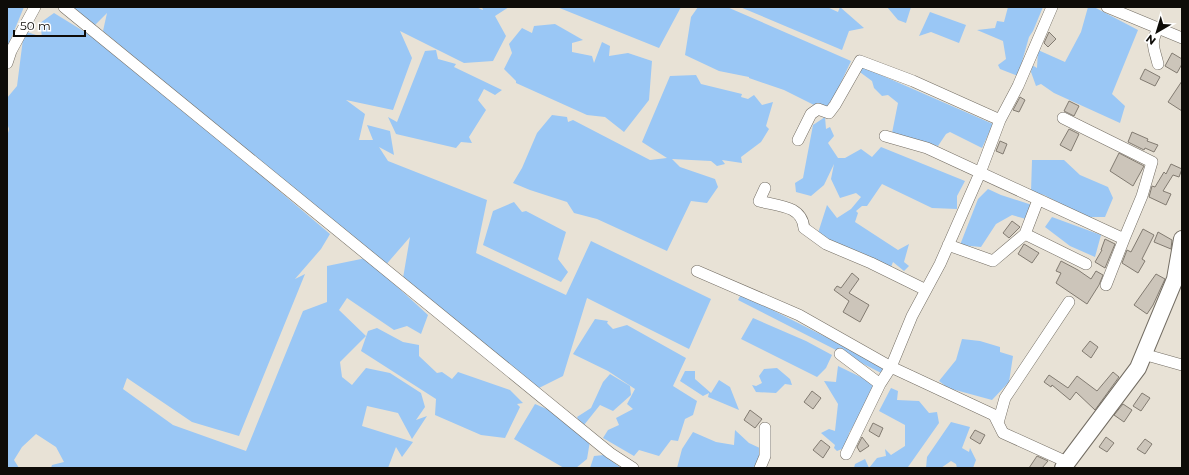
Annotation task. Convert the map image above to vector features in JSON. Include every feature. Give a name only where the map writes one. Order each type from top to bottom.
[{"type":"main road","points":[[1065,465],[1138,368],[1174,279],[1181,243]]},
{"type":"street","points":[[7,63],[11,51],[35,7]]},
{"type":"street","points":[[64,7],[610,453],[632,468]]},
{"type":"street","points":[[846,454],[880,384],[891,367],[948,245],[980,174],[1000,120],[1018,86],[1052,7]]},
{"type":"street","points":[[1107,7],[1182,38]]},
{"type":"street","points":[[1158,28],[1153,38],[1152,48],[1158,64]]},
{"type":"street","points":[[798,140],[810,114],[818,109],[829,113],[836,105],[860,61],[913,81],[1000,120]]},
{"type":"street","points":[[1063,118],[1152,162],[1142,196],[1106,285]]},
{"type":"street","points":[[885,136],[927,148],[980,174],[1124,239]]},
{"type":"street","points":[[765,188],[759,201],[786,206],[798,213],[803,220],[804,228],[826,244],[871,263],[926,290]]},
{"type":"street","points":[[948,245],[993,261],[1025,234],[1038,200]]},
{"type":"street","points":[[1025,234],[1086,264]]},
{"type":"street","points":[[697,271],[799,315],[891,367],[994,415],[1003,433],[1065,465]]},
{"type":"street","points":[[998,423],[1004,398],[1069,302]]},
{"type":"street","points":[[840,354],[880,384]]},
{"type":"street","points":[[1143,354],[1182,365]]},
{"type":"street","points":[[760,468],[765,456],[765,428]]},
{"type":"water","points":[[7,7],[24,7],[7,48]]},
{"type":"water","points":[[68,7],[476,7],[483,10],[482,7],[509,7],[495,16],[506,36],[493,61],[464,63],[400,31],[412,58],[393,110],[346,100],[365,114],[359,140],[373,140],[367,125],[390,131],[394,155],[379,147],[388,161],[487,200],[476,253],[566,295],[591,241],[711,299],[689,349],[587,298],[563,376],[537,389],[403,278],[410,237],[384,267],[103,31],[107,13],[94,26]]},
{"type":"water","points":[[557,7],[681,7],[659,48]]},
{"type":"water","points":[[698,7],[727,7],[851,61],[830,106],[822,109],[784,90],[749,77],[719,71],[685,55],[691,17]]},
{"type":"water","points":[[740,7],[827,7],[838,12],[840,7],[864,28],[849,31],[842,50]]},
{"type":"water","points":[[887,7],[911,7],[906,23],[898,20]]},
{"type":"water","points":[[1008,7],[1043,7],[1029,37],[1018,76],[1000,69],[998,65],[1006,59],[1003,41],[977,30],[995,28],[997,21],[1004,22]]},
{"type":"water","points":[[1088,7],[1094,7],[1138,30],[1112,94],[1125,106],[1120,123],[1054,93],[1041,84],[1036,86],[1031,72],[1032,65],[1037,68],[1038,50],[1065,62],[1081,32]]},
{"type":"water","points":[[930,12],[966,25],[959,43],[931,32],[919,36]]},
{"type":"water","points":[[54,13],[111,48],[330,234],[321,249],[295,279],[305,274],[239,436],[192,422],[127,378],[123,389],[173,425],[246,451],[303,311],[327,302],[327,266],[366,258],[428,315],[421,334],[407,326],[394,330],[347,298],[339,310],[366,336],[340,362],[342,377],[352,385],[366,368],[390,373],[421,393],[425,407],[416,420],[427,416],[412,439],[398,413],[367,406],[362,426],[413,442],[402,457],[396,447],[388,468],[51,468],[52,465],[64,462],[56,447],[36,434],[22,447],[14,460],[19,468],[7,468],[7,137],[9,129],[7,123],[7,98],[17,86],[24,31],[42,37],[40,23]]},
{"type":"water","points":[[555,24],[583,40],[572,43],[572,52],[592,56],[594,63],[602,42],[610,46],[609,56],[628,53],[652,61],[649,100],[624,132],[605,117],[587,115],[516,83],[516,81],[504,69],[512,53],[509,44],[522,28],[532,33],[534,26]]},
{"type":"water","points":[[436,50],[438,59],[456,64],[454,67],[502,90],[495,95],[484,89],[478,100],[486,110],[469,137],[472,143],[461,142],[456,148],[396,134],[388,117],[397,122],[425,51]]},
{"type":"water","points":[[858,65],[993,124],[982,148],[950,132],[946,134],[938,146],[892,133],[898,103],[888,95],[882,96],[874,88],[872,81],[857,70]]},
{"type":"water","points":[[696,75],[701,84],[742,94],[741,97],[748,99],[754,95],[762,105],[773,102],[766,126],[769,129],[761,142],[741,157],[742,163],[722,160],[725,164],[717,166],[711,161],[672,159],[680,167],[715,179],[718,187],[707,203],[691,201],[667,251],[597,219],[574,213],[567,202],[513,183],[522,168],[537,133],[552,115],[567,117],[568,122],[573,120],[650,160],[667,158],[642,142],[670,76]]},
{"type":"water","points":[[825,117],[826,129],[830,127],[834,136],[828,143],[838,158],[845,158],[861,149],[872,157],[881,147],[965,181],[957,196],[957,209],[932,208],[882,184],[867,206],[862,206],[856,211],[858,213],[855,222],[898,250],[909,244],[904,262],[909,266],[904,271],[893,262],[891,267],[826,244],[818,233],[827,205],[837,218],[851,209],[861,197],[856,193],[840,198],[831,179],[834,164],[824,185],[811,196],[796,192],[795,183],[803,178],[813,125]]},
{"type":"water","points":[[1032,160],[1064,160],[1080,175],[1108,187],[1113,198],[1105,217],[1086,217],[1044,195],[1031,192]]},
{"type":"water","points":[[988,189],[1032,205],[1026,219],[1012,215],[996,224],[981,247],[960,245],[978,199]]},
{"type":"water","points":[[514,202],[522,212],[526,211],[566,232],[558,259],[568,272],[561,282],[483,245],[493,211]]},
{"type":"water","points":[[1052,217],[1101,235],[1095,257],[1070,246],[1045,227]]},
{"type":"water","points":[[741,294],[889,369],[885,375],[738,300]]},
{"type":"water","points":[[753,318],[806,341],[832,355],[826,368],[817,377],[741,339]]},
{"type":"water","points":[[595,319],[608,321],[607,323],[613,329],[627,325],[686,358],[673,386],[697,401],[693,415],[685,419],[678,441],[671,440],[659,456],[639,450],[634,456],[603,438],[608,430],[619,425],[616,418],[633,409],[627,404],[635,389],[608,371],[573,354]]},
{"type":"water","points":[[377,328],[403,342],[419,345],[419,356],[437,373],[442,372],[452,379],[458,372],[510,390],[523,403],[517,404],[520,407],[505,438],[481,435],[435,415],[436,399],[361,351],[368,331]]},
{"type":"water","points":[[962,339],[980,341],[1000,347],[1000,352],[1013,356],[1009,382],[992,400],[948,388],[939,381],[956,360]]},
{"type":"water","points":[[838,366],[873,383],[875,390],[849,433],[847,447],[837,451],[834,448],[835,445],[821,433],[829,429],[835,431],[838,404],[824,381],[836,382]]},
{"type":"water","points":[[777,368],[790,379],[792,385],[785,384],[776,393],[756,392],[752,385],[756,386],[762,383],[759,376],[764,369]]},
{"type":"water","points":[[685,371],[695,371],[695,379],[711,393],[719,380],[730,387],[739,410],[708,397],[709,393],[703,396],[680,381]]},
{"type":"water","points":[[610,374],[630,386],[631,395],[613,411],[600,405],[584,425],[581,424],[577,417],[591,408],[603,382]]},
{"type":"water","points":[[891,388],[898,391],[897,400],[919,401],[929,413],[937,412],[939,423],[908,467],[869,468],[877,458],[886,456],[885,449],[891,455],[905,446],[905,425],[879,411]]},
{"type":"water","points":[[535,404],[554,412],[590,441],[587,459],[576,468],[564,468],[514,439]]},
{"type":"water","points":[[951,422],[970,427],[962,448],[969,452],[970,448],[976,460],[973,468],[957,468],[956,464],[951,461],[941,468],[926,468],[927,457]]},
{"type":"water","points":[[735,430],[749,443],[764,450],[755,466],[752,468],[677,468],[682,449],[693,432],[716,442],[734,445]]},
{"type":"water","points":[[604,455],[621,468],[590,468],[594,456]]},
{"type":"water","points":[[865,459],[869,468],[854,468],[855,464]]},
{"type":"building","points":[[1049,32],[1056,39],[1048,47],[1044,43]]},
{"type":"building","points":[[1172,53],[1182,59],[1182,64],[1177,73],[1165,66]]},
{"type":"building","points":[[1145,69],[1160,77],[1155,86],[1140,79]]},
{"type":"building","points":[[1182,81],[1182,111],[1168,102]]},
{"type":"building","points":[[1020,97],[1025,100],[1019,112],[1013,110]]},
{"type":"building","points":[[1069,101],[1079,106],[1074,116],[1064,111]]},
{"type":"building","points":[[1069,129],[1079,134],[1071,151],[1060,145]]},
{"type":"building","points":[[1132,132],[1148,139],[1147,141],[1158,145],[1154,152],[1145,148],[1144,150],[1128,142]]},
{"type":"building","points":[[1000,141],[1007,144],[1003,154],[996,151]]},
{"type":"building","points":[[1119,153],[1144,166],[1133,186],[1110,171]]},
{"type":"building","points":[[1171,164],[1182,169],[1179,177],[1173,175],[1163,191],[1171,194],[1166,205],[1149,197],[1152,186],[1155,187],[1164,172],[1166,174]]},
{"type":"building","points":[[1012,221],[1020,227],[1009,238],[1003,233]]},
{"type":"building","points":[[1143,229],[1154,235],[1142,259],[1145,261],[1138,273],[1122,263],[1127,250],[1131,252]]},
{"type":"building","points":[[1158,232],[1172,240],[1171,249],[1154,242]]},
{"type":"building","points":[[1105,239],[1115,244],[1105,268],[1095,262],[1102,250]]},
{"type":"building","points":[[1024,244],[1039,253],[1032,263],[1018,254]]},
{"type":"building","points":[[1061,261],[1091,279],[1096,271],[1103,275],[1099,285],[1087,304],[1056,283],[1061,273],[1056,271]]},
{"type":"building","points":[[852,273],[859,279],[849,293],[869,305],[860,322],[843,312],[849,301],[834,290],[837,286],[841,288]]},
{"type":"building","points":[[1156,274],[1165,279],[1153,305],[1147,314],[1134,305]]},
{"type":"building","points":[[1090,341],[1098,347],[1091,358],[1082,351]]},
{"type":"building","points":[[1113,372],[1119,377],[1095,410],[1076,392],[1070,400],[1052,385],[1051,387],[1044,382],[1049,375],[1068,388],[1077,376],[1097,391]]},
{"type":"building","points":[[812,391],[821,398],[813,409],[804,402]]},
{"type":"building","points":[[1142,393],[1150,398],[1141,411],[1133,406]]},
{"type":"building","points":[[1123,404],[1132,410],[1124,422],[1114,415]]},
{"type":"building","points":[[750,410],[762,419],[755,428],[744,420]]},
{"type":"building","points":[[873,423],[883,428],[879,437],[869,431]]},
{"type":"building","points":[[975,430],[985,435],[980,444],[970,438]]},
{"type":"building","points":[[862,437],[869,446],[860,452],[857,447]]},
{"type":"building","points":[[1106,437],[1114,443],[1107,452],[1099,447]]},
{"type":"building","points":[[1145,439],[1152,444],[1145,454],[1137,449]]},
{"type":"building","points":[[821,440],[830,447],[823,458],[813,450]]},
{"type":"building","points":[[1037,456],[1048,461],[1042,468],[1029,468]]}]
